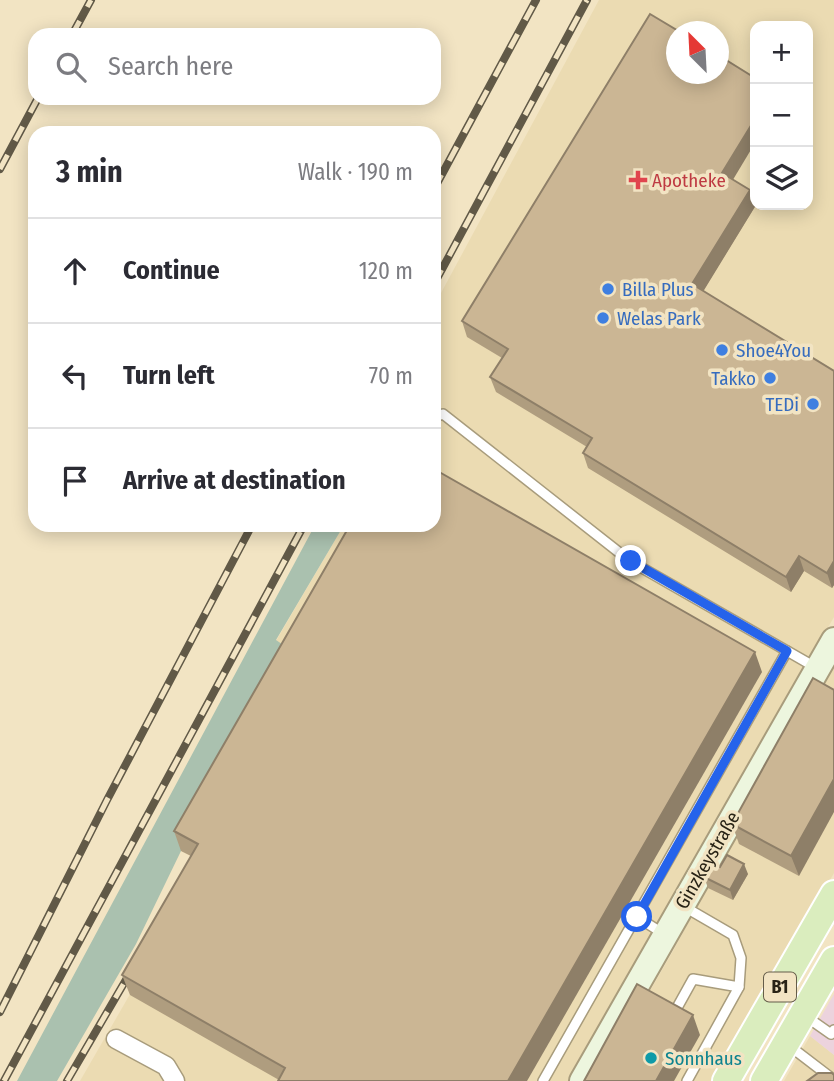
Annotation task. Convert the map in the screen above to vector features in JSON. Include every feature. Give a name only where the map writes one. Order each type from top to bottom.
[{"type":"main road","name":"B1","points":[[726,1081],[834,894]]},
{"type":"main road","name":"B1","points":[[764,1081],[834,960]]},
{"type":"street","name":"Ginzkeystraße","points":[[582,1081],[834,640]]},
{"type":"street","points":[[116,1039],[166,1066],[175,1081]]},
{"type":"lane","points":[[441,415],[631,561],[816,668]]},
{"type":"lane","points":[[543,1081],[787,651]]},
{"type":"lane","points":[[681,905],[733,935],[741,958],[739,987],[687,1081]]},
{"type":"lane","points":[[637,917],[664,934]]},
{"type":"lane","points":[[678,1006],[693,979],[739,987]]},
{"type":"lane","points":[[802,1014],[831,1034],[834,1030]]},
{"type":"lane","points":[[785,1043],[834,1080]]},
{"type":"shaded area","points":[[599,0],[834,0],[834,617],[568,1081],[80,1081],[205,864],[181,851],[295,653],[276,641],[340,532],[441,532],[441,293]]},
{"type":"shaded area","points":[[834,662],[834,873],[715,1081],[598,1081],[673,951],[782,749]]},
{"type":"shaded area","points":[[834,994],[834,1055],[810,1036]]},
{"type":"shaded area","points":[[810,1036],[834,1055],[834,1081],[784,1081]]},
{"type":"green space","points":[[311,532],[340,532],[276,640],[295,653],[181,851],[136,944],[57,1081],[17,1081]]},
{"type":"building","name":"Welas Park","points":[[650,14],[666,24],[666,84],[729,84],[729,62],[750,75],[750,127],[722,173],[750,190],[692,284],[834,371],[834,561],[827,573],[799,556],[786,577],[583,453],[592,438],[490,377],[508,349],[462,321]]},
{"type":"building","points":[[441,473],[755,652],[508,1081],[278,1081],[285,1068],[122,975],[198,844],[174,831],[346,532],[441,532]]},
{"type":"building","points":[[813,678],[834,690],[834,779],[791,856],[732,824]]},
{"type":"building","points":[[727,855],[744,864],[730,890],[704,877],[713,863],[720,867]]},
{"type":"building","name":"Sonnhaus","points":[[637,984],[693,1015],[656,1081],[584,1081]]},
{"type":"building","points":[[818,1073],[832,1073],[834,1081],[807,1081]]},
{"type":"railway","points":[[76,28],[91,0]]},
{"type":"railway","points":[[441,176],[536,0]]},
{"type":"railway","points":[[441,271],[587,0]]},
{"type":"railway","points":[[0,169],[34,105]]},
{"type":"railway","points":[[0,1012],[107,800],[248,532]]},
{"type":"railway","points":[[4,1081],[300,532]]},
{"type":"railway","points":[[67,1081],[134,966]]},
{"type":"place","name":"Apotheke","points":[[638,180]]},
{"type":"place","name":"Billa Plus","points":[[608,289]]},
{"type":"place","name":"Welas Park","points":[[603,318]]},
{"type":"place","name":"Shoe4You","points":[[722,350]]},
{"type":"place","name":"Takko","points":[[770,378]]},
{"type":"place","name":"TEDi","points":[[813,404]]},
{"type":"place","name":"Sonnhaus","points":[[651,1058]]},
{"type":"route","points":[[631,561],[787,651],[637,917]]}]
